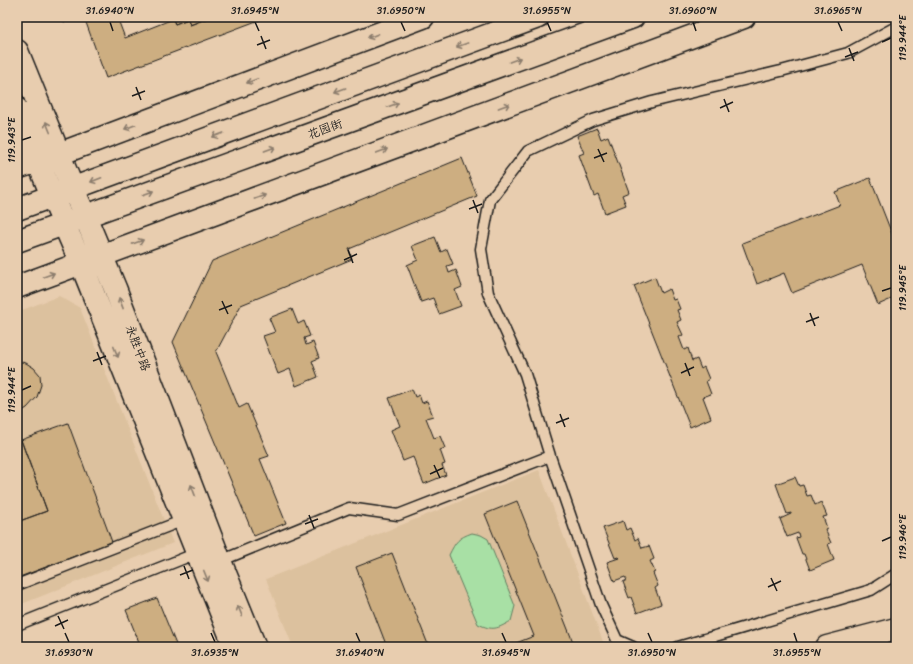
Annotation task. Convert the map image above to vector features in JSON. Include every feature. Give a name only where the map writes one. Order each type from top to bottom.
[{"type":"street","points":[[17,168],[59,154],[423,17]]},
{"type":"street","points":[[17,209],[538,17]]},
{"type":"street","name":"花园街","points":[[17,241],[633,17]]},
{"type":"street","points":[[17,287],[744,17]]},
{"type":"street","name":"永胜中路","points":[[17,51],[102,256],[220,561],[255,647]]},
{"type":"street","name":"永胜中路","points":[[17,109],[81,263],[235,647]]},
{"type":"street","points":[[827,647],[896,629]]},
{"type":"lane","points":[[632,647],[618,640],[601,605],[550,456],[525,374],[488,293],[481,249],[490,200],[528,151],[593,120],[652,102],[781,71],[848,53],[896,27]]},
{"type":"lane","points":[[220,561],[349,508],[398,516],[550,456]]},
{"type":"lane","points":[[17,585],[184,520]]},
{"type":"lane","points":[[17,625],[197,553]]},
{"type":"lane","points":[[678,647],[871,590],[896,574]]},
{"type":"shaded area","points":[[59,296],[80,308],[173,543],[17,606],[17,312]]},
{"type":"shaded area","points":[[539,470],[605,647],[293,647],[266,579]]},
{"type":"green space","points":[[472,533],[481,535],[488,539],[515,606],[511,621],[495,628],[488,628],[478,624],[449,555],[458,541]]},
{"type":"building","points":[[62,17],[77,17],[64,22]]},
{"type":"building","points":[[84,17],[117,17],[125,38],[173,19],[175,24],[188,19],[190,25],[208,18],[207,17],[267,17],[106,78]]},
{"type":"building","points":[[172,17],[208,18],[190,25],[188,19],[175,24]]},
{"type":"building","points":[[597,128],[601,139],[608,136],[629,192],[622,195],[626,205],[605,213],[598,194],[594,196],[579,155],[584,153],[577,136]]},
{"type":"building","points":[[462,158],[477,196],[349,249],[352,259],[241,305],[216,352],[239,408],[247,404],[269,456],[260,459],[286,523],[254,536],[173,342],[212,261]]},
{"type":"building","points":[[870,178],[896,244],[896,297],[878,305],[862,265],[792,293],[784,273],[757,284],[742,243],[840,205],[835,192]]},
{"type":"building","points":[[435,237],[441,252],[447,249],[453,264],[447,266],[449,273],[456,270],[462,287],[455,290],[461,306],[439,314],[433,298],[421,302],[407,265],[418,260],[412,246]]},
{"type":"building","points":[[655,277],[661,293],[669,289],[673,300],[676,299],[680,309],[677,310],[681,320],[677,322],[683,335],[679,337],[684,350],[688,348],[692,361],[697,359],[701,369],[704,367],[709,379],[706,381],[711,394],[703,397],[711,418],[690,427],[634,286]]},
{"type":"building","points":[[292,309],[298,324],[304,321],[310,336],[304,338],[306,345],[313,342],[319,358],[312,361],[318,377],[296,386],[290,369],[278,374],[263,336],[275,332],[269,318]]},
{"type":"building","points":[[17,361],[26,363],[34,368],[40,375],[41,385],[37,397],[27,408],[17,414]]},
{"type":"building","points":[[412,389],[415,397],[419,395],[422,403],[427,401],[433,416],[426,418],[434,438],[440,436],[445,448],[440,450],[445,464],[442,465],[446,475],[424,484],[413,457],[403,461],[391,430],[400,426],[389,398]]},
{"type":"building","points":[[68,423],[112,542],[17,578],[17,522],[47,511],[21,440]]},
{"type":"building","points":[[21,440],[47,511],[17,522],[17,442]]},
{"type":"building","points":[[795,477],[799,486],[803,485],[807,496],[811,495],[815,505],[821,502],[827,516],[823,517],[827,528],[825,529],[831,543],[828,544],[834,560],[810,570],[796,538],[799,537],[798,533],[787,537],[780,519],[791,513],[787,514],[776,484]]},
{"type":"building","points":[[517,501],[575,647],[506,647],[534,636],[485,514]]},
{"type":"building","points":[[623,521],[626,530],[630,528],[635,540],[638,538],[642,548],[649,546],[654,559],[650,561],[655,572],[653,573],[658,586],[655,588],[661,604],[637,613],[623,582],[627,580],[625,577],[614,581],[607,562],[619,558],[615,558],[603,528]]},
{"type":"building","points":[[392,553],[429,647],[387,647],[356,567]]},
{"type":"building","points":[[157,598],[177,647],[141,647],[126,610]]}]
